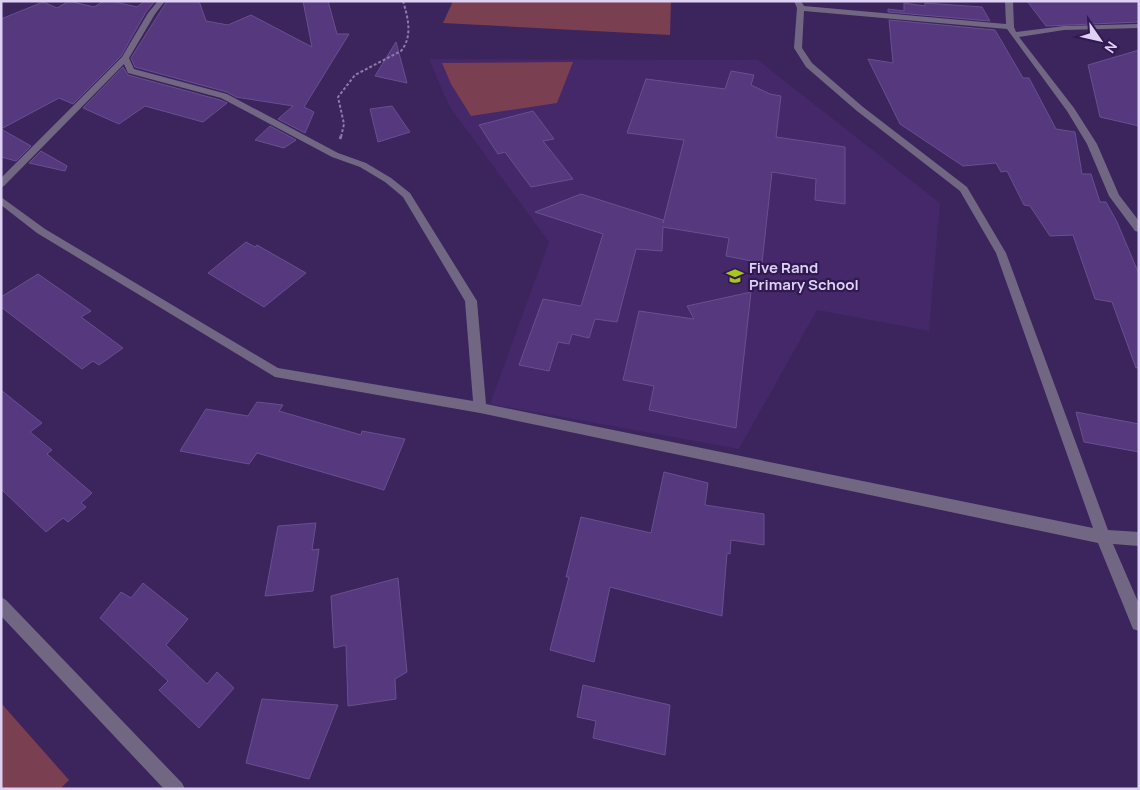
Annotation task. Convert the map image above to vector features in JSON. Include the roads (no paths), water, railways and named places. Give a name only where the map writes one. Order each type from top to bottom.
[{"type":"street","points":[[1,184],[125,58],[152,13],[162,1]]},
{"type":"street","points":[[1009,1],[1012,31],[1071,110],[1092,144],[1114,196],[1139,229]]},
{"type":"street","points":[[1139,26],[1012,31],[799,5],[798,48],[809,65],[860,110],[964,190],[1001,253],[1103,537],[1139,623]]},
{"type":"street","points":[[125,58],[130,71],[224,96],[335,155],[371,170],[407,195],[471,301],[480,408]]},
{"type":"street","points":[[1,200],[41,231],[275,372],[480,408],[1103,537],[1139,539]]},
{"type":"street","points":[[1,605],[176,789]]},
{"type":"place","name":"Five Rand Primary School","points":[[735,276]]}]
